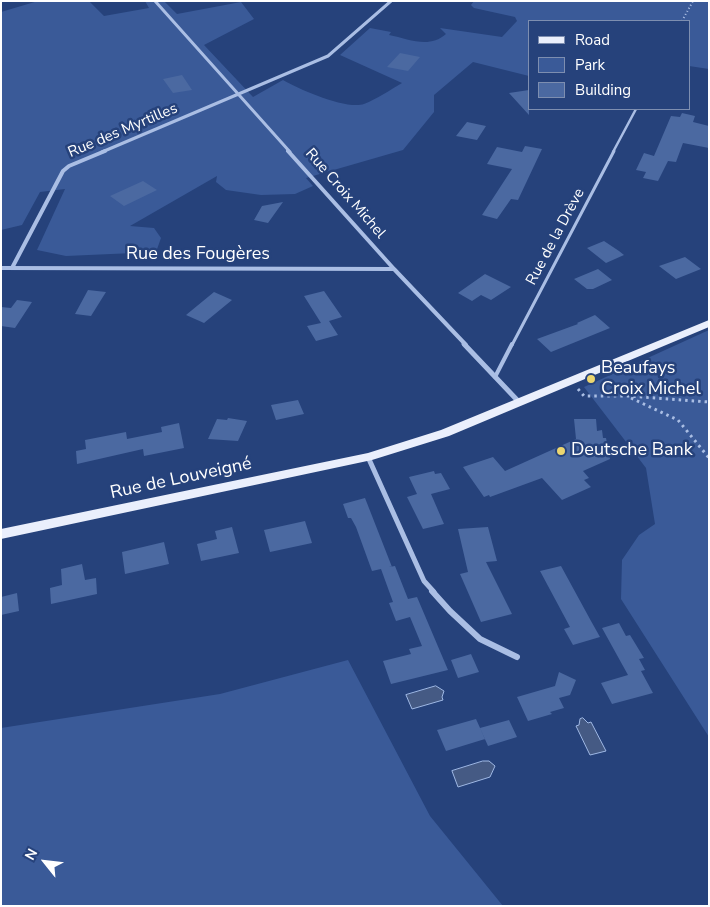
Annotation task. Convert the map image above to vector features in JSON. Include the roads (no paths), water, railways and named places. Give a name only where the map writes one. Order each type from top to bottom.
[{"type":"main road","name":"Rue de Louveigné","points":[[1,534],[368,458],[445,433],[709,323]]},
{"type":"street","name":"Rue Croix Michel","points":[[155,1],[240,94],[394,269],[519,402]]},
{"type":"street","name":"Rue des Myrtilles","points":[[12,268],[63,171],[69,166],[328,56],[390,1]]},
{"type":"street","name":"Rue des Fougères","points":[[1,268],[394,269]]},
{"type":"street","points":[[368,458],[424,581],[450,611],[480,639],[517,657]]},
{"type":"lane","name":"Rue de la Drève","points":[[495,377],[635,110]]},
{"type":"place","name":"Beaufays Croix Michel","points":[[591,379]]},
{"type":"place","name":"Deutsche Bank","points":[[561,451]]}]
